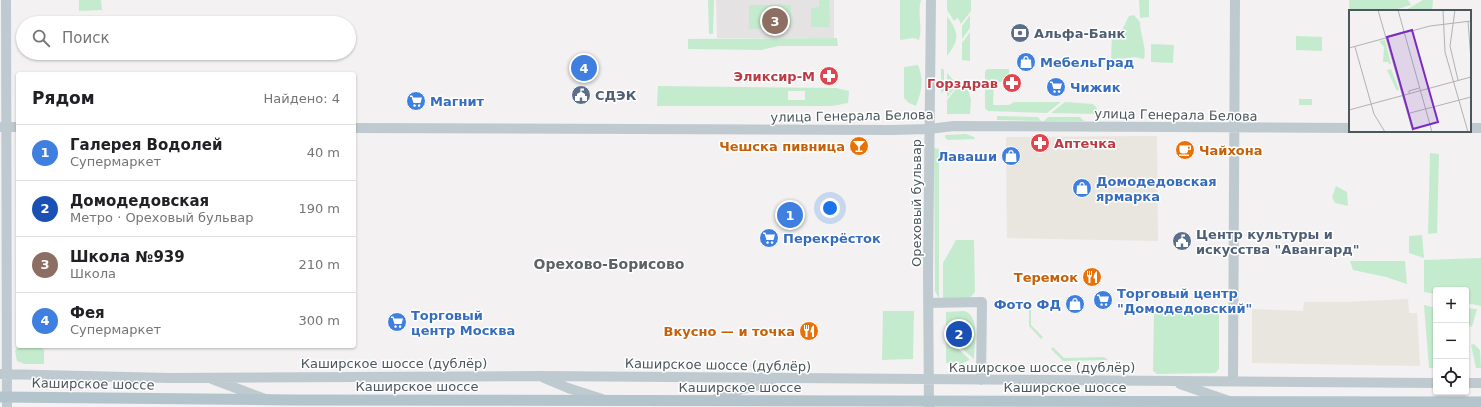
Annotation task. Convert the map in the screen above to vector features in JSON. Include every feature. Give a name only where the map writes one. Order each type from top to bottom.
[{"type":"main road","points":[[5,400],[3,374],[3,127],[6,0]]},
{"type":"main road","name":"Ореховый бульвар","points":[[929,404],[928,303],[931,0]]},
{"type":"main road","points":[[1233,380],[1235,0]]},
{"type":"main road","name":"улица Генерала Белова","points":[[356,128],[929,129],[954,126],[1234,129],[1349,128]]},
{"type":"main road","points":[[3,127],[16,127]]},
{"type":"main road","points":[[928,303],[982,302],[981,380]]},
{"type":"main road","name":"Каширское шоссе (дублёр)","points":[[3,374],[170,378],[540,376],[929,380],[1233,380],[1433,383]]},
{"type":"main road","points":[[540,376],[568,388],[608,400]]},
{"type":"main road","points":[[207,377],[266,400]]},
{"type":"main road","points":[[710,401],[739,390],[788,378]]},
{"type":"main road","points":[[1169,381],[1229,401]]},
{"type":"main road","points":[[1469,383],[1481,383]]},
{"type":"main road","name":"Каширское шоссе","points":[[5,400],[608,400],[929,404],[1229,401],[1481,402]]},
{"type":"shaded area","points":[[716,0],[834,0],[834,38],[717,38]]},
{"type":"shaded area","name":"Домодедовская ярмарка","points":[[1157,136],[1158,241],[1007,238],[1006,137]]},
{"type":"shaded area","points":[[1408,299],[1409,313],[1417,313],[1420,366],[1252,363],[1252,309],[1303,311],[1304,302],[1346,302]]},
{"type":"green space","points":[[79,0],[101,0],[102,10],[79,11]]},
{"type":"green space","points":[[708,0],[714,0],[713,34],[709,34]]},
{"type":"green space","points":[[819,0],[829,0],[830,27],[811,27],[811,8],[819,7]]},
{"type":"green space","points":[[900,0],[921,0],[919,40],[914,38],[900,40]]},
{"type":"green space","points":[[947,0],[971,0],[971,11],[961,24],[958,18],[954,21],[947,10]]},
{"type":"green space","points":[[1139,0],[1149,0],[1149,17],[1140,18]]},
{"type":"green space","points":[[1349,0],[1408,0],[1411,5],[1394,10],[1349,10]]},
{"type":"green space","points":[[1423,0],[1433,0],[1432,10],[1406,10]]},
{"type":"green space","points":[[749,5],[791,5],[791,28],[749,29]]},
{"type":"green space","points":[[970,15],[970,28],[962,39],[962,26]]},
{"type":"green space","points":[[1134,15],[1140,22],[1145,50],[1144,59],[1135,57],[1111,60],[1112,33],[1122,30],[1129,16]]},
{"type":"green space","points":[[947,16],[956,32],[956,40],[947,56]]},
{"type":"green space","points":[[970,32],[970,61],[962,60],[962,43]]},
{"type":"green space","points":[[1296,36],[1322,37],[1322,51],[1296,50]]},
{"type":"green space","points":[[837,38],[838,46],[779,46],[761,50],[688,49],[688,39]]},
{"type":"green space","points":[[1151,44],[1174,45],[1173,63],[1151,62]]},
{"type":"green space","points":[[918,65],[922,86],[916,106],[909,103],[904,98],[904,67]]},
{"type":"green space","points":[[941,68],[944,70],[944,91],[941,93]]},
{"type":"green space","points":[[1009,69],[1009,82],[994,82],[993,105],[1009,105],[1014,102],[1061,102],[1047,113],[988,111],[985,108],[985,73],[986,70]]},
{"type":"green space","points":[[947,73],[957,84],[957,86],[947,97]]},
{"type":"green space","points":[[960,84],[967,85],[971,100],[970,114],[947,114],[947,100]]},
{"type":"green space","points":[[658,86],[836,88],[849,91],[848,103],[832,106],[657,106]],"holes":[[[788,91],[805,91],[805,100],[788,100]]]},
{"type":"green space","points":[[1299,99],[1312,99],[1312,105],[1299,105]]},
{"type":"green space","points":[[1065,102],[1093,104],[1097,108],[1097,114],[1051,113]]},
{"type":"green space","points":[[997,116],[1038,117],[1041,121],[997,120]]},
{"type":"green space","points":[[1048,117],[1080,117],[1084,121],[1044,121]]},
{"type":"green space","points":[[966,134],[974,137],[975,139],[948,140],[945,138],[945,135]]},
{"type":"green space","points":[[934,148],[939,149],[939,299],[935,291]]},
{"type":"green space","points":[[1430,153],[1439,154],[1437,233],[1428,234]]},
{"type":"green space","points":[[1336,186],[1347,192],[1348,206],[1335,203],[1332,197]]},
{"type":"green space","points":[[1422,235],[1424,258],[1409,253],[1409,236]]},
{"type":"green space","points":[[956,240],[974,240],[975,292],[970,298],[943,299],[943,263]]},
{"type":"green space","points":[[1481,258],[1481,306],[1469,304],[1469,287],[1433,287],[1433,294],[1424,292],[1424,260]]},
{"type":"green space","points":[[1350,261],[1405,261],[1407,284],[1386,277],[1353,270]]},
{"type":"green space","points":[[1029,300],[1031,302],[1031,325],[1043,337],[1041,339],[1029,326]]},
{"type":"green space","points":[[1424,305],[1433,307],[1433,368],[1429,368]]},
{"type":"green space","points":[[1469,308],[1477,309],[1472,327],[1469,326]]},
{"type":"green space","points":[[883,311],[914,311],[913,359],[882,360]]},
{"type":"green space","points":[[964,311],[973,319],[975,325],[974,359],[946,334],[946,312]]},
{"type":"green space","points":[[1154,312],[1219,314],[1219,369],[1215,373],[1157,374],[1153,371]]},
{"type":"green space","points":[[948,339],[970,360],[961,364],[946,363],[946,340]]},
{"type":"green space","points":[[1474,344],[1480,350],[1481,368],[1476,368],[1471,345]]},
{"type":"green space","points":[[1053,347],[1064,358],[1104,357],[1108,360],[1063,361],[1051,349]]},
{"type":"green space","points":[[17,348],[42,348],[44,350],[44,364],[24,364],[17,361],[15,351]]},
{"type":"place","name":"Школа №939","points":[[775,21]]},
{"type":"place","name":"Альфа-Банк","points":[[1020,33]]},
{"type":"place","name":"МебельГрад","points":[[1026,62]]},
{"type":"place","name":"Фея","points":[[584,68]]},
{"type":"place","name":"Эликсир-М","points":[[829,76]]},
{"type":"place","name":"Горздрав","points":[[1012,83]]},
{"type":"place","name":"Чижик","points":[[1056,87]]},
{"type":"place","name":"СДЭК","points":[[581,95]]},
{"type":"place","name":"Магнит","points":[[416,101]]},
{"type":"place","name":"Аптечка","points":[[1040,143]]},
{"type":"place","name":"Чешска пивница","points":[[859,146]]},
{"type":"place","name":"Чайхона","points":[[1185,150]]},
{"type":"place","name":"Лаваши","points":[[1011,156]]},
{"type":"place","name":"Домодедовская ярмарка","points":[[1082,188]]},
{"type":"place","name":"Галерея Водолей","points":[[790,215]]},
{"type":"place","name":"Перекрёсток","points":[[769,238]]},
{"type":"place","name":"Центр культуры и искусства \"Авангард\"","points":[[1182,241]]},
{"type":"place","name":"Теремок","points":[[1092,277]]},
{"type":"place","name":"Торговый центр \"Домодедовский\"","points":[[1103,300]]},
{"type":"place","name":"Фото ФД","points":[[1075,304]]},
{"type":"place","name":"Торговый центр Москва","points":[[397,322]]},
{"type":"place","name":"Вкусно — и точка","points":[[809,331]]},
{"type":"place","name":"Домодедовская","points":[[959,334]]},
{"type":"district","name":"Орехово-Борисово","points":[[609,264]]}]
